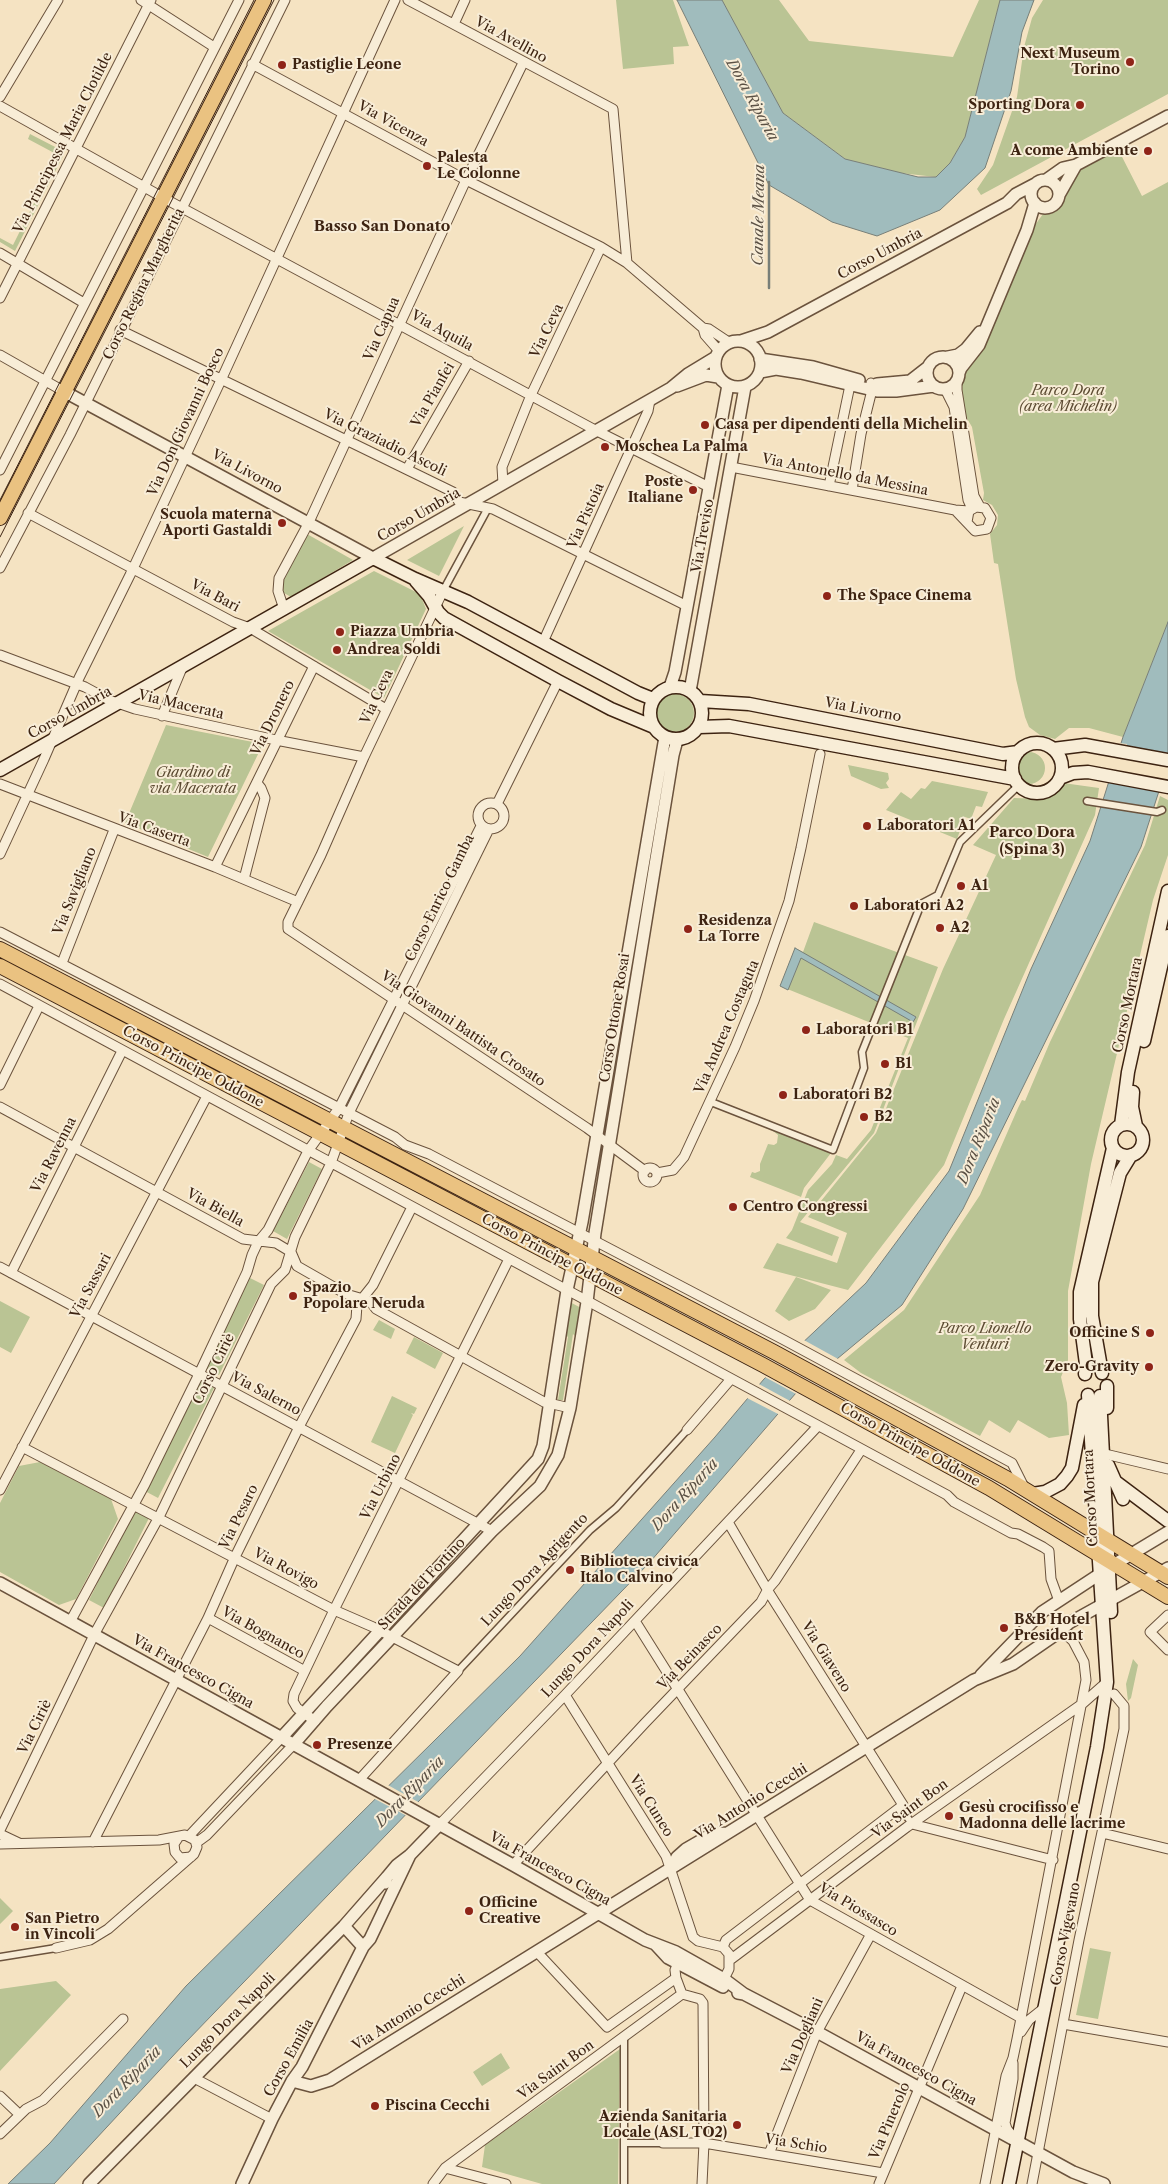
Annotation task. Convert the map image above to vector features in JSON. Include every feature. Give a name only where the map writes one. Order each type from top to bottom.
[{"type":"main road","name":"Corso Regina Margherita","points":[[0,518],[264,0]]},
{"type":"main road","name":"Via Livorno","points":[[373,558],[415,579],[443,590],[654,700]]},
{"type":"main road","name":"Corso Umbria","points":[[0,770],[373,558]]},
{"type":"main road","name":"Via Livorno","points":[[415,579],[429,596],[441,616],[611,709],[654,727]]},
{"type":"main road","points":[[670,687],[680,687],[690,690],[700,701],[703,714],[699,727],[690,736],[671,738],[654,727],[650,713],[654,700],[662,690],[670,687]]},
{"type":"main road","name":"Via Livorno","points":[[700,701],[749,704],[1003,754],[1018,752]]},
{"type":"main road","points":[[699,727],[734,727],[1017,782],[1030,792],[1043,792],[1054,786],[1060,778],[1061,762],[1053,749]]},
{"type":"main road","points":[[1017,782],[1012,766],[1018,752],[1024,746],[1035,743],[1053,749],[1078,745],[1109,748],[1168,760]]},
{"type":"main road","points":[[1060,778],[1080,772],[1168,786]]},
{"type":"main road","name":"Corso Mortara","points":[[1121,1125],[1128,1072],[1168,891]]},
{"type":"main road","name":"Corso Mortara","points":[[1136,1126],[1132,1101],[1136,1074],[1168,936]]},
{"type":"main road","name":"Corso Principe Oddone","points":[[0,949],[774,1352],[1029,1492],[1132,1554],[1166,1572]]},
{"type":"main road","name":"Corso Principe Oddone","points":[[0,966],[821,1396],[989,1488],[1106,1564],[1168,1597]]},
{"type":"main road","points":[[1029,1492],[1045,1492],[1060,1484],[1072,1468],[1084,1405],[1095,1392],[1106,1378],[1102,1373],[1092,1316],[1092,1282],[1120,1173],[1131,1155],[1139,1149],[1142,1143],[1142,1135],[1136,1126],[1121,1125],[1113,1133],[1113,1148],[1080,1292],[1080,1319],[1086,1364],[1085,1374],[1081,1380],[1095,1392],[1105,1422],[1105,1454],[1113,1479],[1123,1499]]},
{"type":"main road","points":[[1113,1148],[1120,1154],[1131,1155]]},
{"type":"main road","points":[[1085,1374],[1093,1370],[1102,1373]]},
{"type":"main road","name":"Corso Mortara","points":[[1095,1392],[1103,1536]]},
{"type":"main road","points":[[1113,1479],[1168,1521]]},
{"type":"main road","points":[[1103,1536],[1107,1602]]},
{"type":"main road","name":"Corso Vigevano","points":[[1010,2184],[1098,1745],[1107,1682],[1107,1602]]},
{"type":"main road","name":"Corso Vigevano","points":[[1098,1745],[1114,1694],[1107,1602]]},
{"type":"street","points":[[0,97],[58,0]]},
{"type":"street","points":[[0,470],[239,0]]},
{"type":"street","name":"Corso Regina Margherita","points":[[0,568],[86,403],[120,330],[285,0]]},
{"type":"street","name":"Via Don Giovanni Bosco","points":[[0,854],[76,684],[133,568],[278,258],[395,0]]},
{"type":"street","name":"Via Avellino","points":[[408,0],[523,63],[613,109],[627,263]]},
{"type":"street","points":[[454,24],[464,0]]},
{"type":"street","points":[[147,2],[214,47]]},
{"type":"street","name":"Via Principessa Maria Clotilde","points":[[0,298],[76,149],[147,2]]},
{"type":"street","name":"Via Capua","points":[[284,609],[278,591],[279,578],[309,522],[466,180],[523,63]]},
{"type":"street","name":"Via Vicenza","points":[[252,64],[466,180],[601,247],[610,246],[616,249],[622,253],[627,263],[703,328]]},
{"type":"street","name":"Via Aquila","points":[[0,106],[163,197],[400,323],[597,431],[710,487]]},
{"type":"street","name":"Corso Umbria","points":[[671,388],[688,374],[736,342],[768,332],[1007,203],[1016,194],[1064,168],[1076,165],[1168,116]]},
{"type":"street","points":[[1034,201],[1042,207],[1055,204],[1076,165]]},
{"type":"street","points":[[967,522],[974,509],[974,496],[957,390],[958,377],[961,368],[979,345],[1027,230],[1034,201],[1032,191],[1040,182],[1055,184],[1059,195]]},
{"type":"street","name":"Corso Umbria","points":[[1007,203],[1034,201]]},
{"type":"street","points":[[1027,230],[1048,207]]},
{"type":"street","name":"Via Ceva","points":[[503,484],[502,467],[531,395],[601,247]]},
{"type":"street","points":[[0,253],[84,303]]},
{"type":"street","points":[[872,387],[910,381],[928,368],[937,358],[958,355],[966,349],[987,323]]},
{"type":"street","points":[[768,332],[759,356],[760,372],[751,384],[744,387],[728,385],[718,377],[715,363],[718,354],[705,335],[703,328],[753,347],[759,356],[813,366],[853,382]]},
{"type":"street","name":"Via Graziadio Ascoli","points":[[120,330],[453,492],[458,502],[488,508],[687,606]]},
{"type":"street","points":[[0,355],[65,392]]},
{"type":"street","points":[[948,357],[954,362],[958,377]]},
{"type":"street","name":"Via Pianfei","points":[[407,469],[469,361]]},
{"type":"street","points":[[928,368],[929,380],[940,387],[954,407],[968,500],[974,509],[990,514],[990,526],[979,532],[971,529],[955,510]]},
{"type":"street","points":[[760,372],[789,371],[896,391],[950,387],[958,377]]},
{"type":"street","name":"Corso Umbria","points":[[373,558],[671,388],[706,375],[718,377]]},
{"type":"street","points":[[829,486],[853,382]]},
{"type":"street","name":"Via Treviso","points":[[670,687],[675,672],[728,385]]},
{"type":"street","name":"Via Treviso","points":[[690,690],[744,387]]},
{"type":"street","points":[[852,490],[872,387]]},
{"type":"street","name":"Via Livorno","points":[[65,392],[186,455],[373,558]]},
{"type":"street","name":"Via Pistoia","points":[[542,642],[632,448],[648,411],[650,400]]},
{"type":"street","name":"Via Antonello da Messina","points":[[731,467],[955,510],[974,509]]},
{"type":"street","name":"Via Ceva","points":[[298,902],[321,855],[364,756],[443,590],[488,508]]},
{"type":"street","name":"Via Bari","points":[[28,513],[233,622],[250,628],[386,709]]},
{"type":"street","name":"Via Macerata","points":[[0,655],[76,684],[118,704],[162,716],[364,756]]},
{"type":"street","name":"Via Dronero","points":[[215,867],[314,666]]},
{"type":"street","points":[[162,716],[182,668]]},
{"type":"street","points":[[497,804],[558,681]]},
{"type":"street","name":"Corso Ottone Rosai","points":[[567,1290],[580,1234],[671,738]]},
{"type":"street","name":"Corso Ottone Rosai","points":[[587,1302],[594,1241],[609,1145],[673,755],[671,738]]},
{"type":"street","name":"Via Andrea Costaguta","points":[[644,1171],[650,1168],[657,1173],[669,1172],[681,1163],[711,1102],[738,1040],[776,941],[801,848],[820,754]]},
{"type":"street","points":[[711,1102],[833,1150],[864,1068],[862,1052],[872,1024],[921,904],[938,895],[960,842],[1017,782]]},
{"type":"street","points":[[244,879],[264,798],[262,788],[257,783]]},
{"type":"street","name":"Via Caserta","points":[[0,784],[114,830],[215,867],[298,902]]},
{"type":"street","points":[[1087,801],[1157,812],[1162,810]]},
{"type":"street","points":[[489,803],[497,804],[503,810],[504,820],[500,826],[485,828],[478,816],[479,809],[489,803]]},
{"type":"street","name":"Corso Enrico Gamba","points":[[339,1108],[398,1002],[485,828]]},
{"type":"street","name":"Via Savigliano","points":[[62,963],[114,830]]},
{"type":"street","name":"Via Giovanni Battista Crosato","points":[[298,902],[288,922],[288,929],[597,1136],[644,1171]]},
{"type":"street","points":[[0,932],[395,1137],[405,1145],[429,1154],[842,1371],[1012,1464],[1029,1492]]},
{"type":"street","name":"Corso Principe Oddone","points":[[0,984],[947,1495],[954,1502],[1011,1533],[1018,1534],[1049,1551],[1051,1579],[1060,1601]]},
{"type":"street","name":"Corso Enrico Gamba","points":[[349,1113],[398,1002]]},
{"type":"street","points":[[0,1085],[39,1006]]},
{"type":"street","name":"Via Ravenna","points":[[11,1273],[122,1051]]},
{"type":"street","name":"Via Sassari","points":[[0,1490],[207,1096]]},
{"type":"street","name":"Via Biella","points":[[0,1107],[243,1239],[276,1243],[291,1252],[298,1266],[346,1294],[370,1301],[376,1309],[461,1358],[549,1404],[570,1408]]},
{"type":"street","name":"Corso Ciriè","points":[[70,1622],[134,1505],[199,1374],[247,1272],[258,1242],[268,1230],[308,1151],[339,1108]]},
{"type":"street","name":"Corso Ciriè","points":[[94,1635],[159,1517],[271,1284],[285,1270],[295,1237],[331,1163],[349,1113]]},
{"type":"street","name":"Via Pesaro","points":[[93,1842],[208,1618],[235,1557],[299,1427],[356,1319],[356,1305],[373,1285],[412,1206]]},
{"type":"street","name":"Via Urbino","points":[[310,1717],[297,1708],[293,1701],[294,1694],[509,1259]]},
{"type":"street","name":"Via Salerno","points":[[0,1267],[492,1531]]},
{"type":"street","name":"Strada del Fortino","points":[[196,1844],[207,1835],[294,1744],[310,1717],[318,1697],[538,1459],[543,1446],[567,1290]]},
{"type":"street","name":"Strada del Fortino","points":[[188,1836],[282,1737],[310,1717],[393,1638],[492,1531],[540,1486],[550,1470],[563,1440],[587,1302]]},
{"type":"street","name":"Lungo Dora Agrigento","points":[[359,1780],[590,1530],[616,1508],[731,1379]]},
{"type":"street","name":"Lungo Dora Napoli","points":[[434,1822],[564,1695],[818,1426]]},
{"type":"street","name":"Via Rovigo","points":[[22,1447],[334,1610],[458,1671]]},
{"type":"street","name":"Via Beinasco","points":[[513,1865],[761,1602],[861,1450]]},
{"type":"street","points":[[1105,1454],[1168,1469]]},
{"type":"street","name":"Via Giaveno","points":[[728,1522],[903,1808]]},
{"type":"street","name":"Via Antonio Cecchi","points":[[980,1676],[1042,1612],[1060,1601],[1106,1564],[1132,1554],[1168,1532]]},
{"type":"street","name":"Via Antonio Cecchi","points":[[292,2081],[311,2086],[330,2080],[671,1868],[686,1849],[712,1834],[729,1833],[812,1790],[821,1776],[980,1676],[1013,1664],[1058,1633],[1069,1623],[1143,1582],[1166,1572]]},
{"type":"street","name":"Via Francesco Cigna","points":[[1,1587],[176,1679],[513,1865],[656,1946],[662,1954],[678,1963],[704,1972],[720,1981],[724,1979],[744,1994]]},
{"type":"street","points":[[1168,1615],[1150,1632],[1168,1650]]},
{"type":"street","name":"Via Bognanco","points":[[208,1618],[304,1671]]},
{"type":"street","name":"Via Piossasco","points":[[635,1621],[755,1819],[809,1898],[1021,2018]]},
{"type":"street","name":"Corso Vigevano","points":[[985,2184],[1006,2076],[1013,2058],[1017,2039],[1082,1704],[1086,1669],[1084,1662],[1073,1641],[1069,1637],[1058,1633]]},
{"type":"street","name":"Via Ciriè","points":[[0,1832],[94,1635]]},
{"type":"street","name":"Via Saint Bon","points":[[730,1960],[911,1822],[1082,1704],[1107,1682]]},
{"type":"street","name":"Corso Vigevano","points":[[1032,2184],[1124,1729],[1124,1706],[1114,1694]]},
{"type":"street","name":"Via Cuneo","points":[[564,1695],[666,1856],[695,1940],[723,1947]]},
{"type":"street","points":[[903,1808],[911,1822],[1053,1860]]},
{"type":"street","name":"Via Saint Bon","points":[[723,1947],[726,1940],[802,1887],[903,1808]]},
{"type":"street","name":"Corso Emilia","points":[[242,2184],[272,2119],[292,2081],[302,2068],[363,1947],[370,1939],[410,1855],[434,1822]]},
{"type":"street","points":[[0,1832],[20,1843]]},
{"type":"street","points":[[1102,1833],[1168,1850]]},
{"type":"street","points":[[0,1844],[159,1840],[188,1836],[196,1844],[196,1851],[173,1874],[108,1929],[90,1940],[56,1948],[0,1957]]},
{"type":"street","points":[[173,1874],[174,1850],[178,1838]]},
{"type":"street","points":[[159,1840],[174,1850],[180,1858],[191,1857]]},
{"type":"street","name":"Corso Emilia","points":[[363,1947],[364,1937],[383,1895],[387,1877],[396,1865],[410,1855]]},
{"type":"street","name":"Lungo Dora Napoli","points":[[89,2184],[344,1926],[387,1877]]},
{"type":"street","points":[[344,1926],[363,1947]]},
{"type":"street","name":"Via Dogliani","points":[[769,2154],[817,2032],[871,1934]]},
{"type":"street","name":"Via Francesco Cigna","points":[[656,1946],[665,1946],[732,1990],[744,1994],[817,2032],[1073,2172],[1104,2184]]},
{"type":"street","points":[[723,1947],[729,1954],[730,1960],[728,1974],[724,1979]]},
{"type":"street","points":[[537,1952],[607,2027],[676,1978]]},
{"type":"street","points":[[678,1963],[675,1970],[676,1978],[682,1994],[702,2001],[704,2143],[702,2184]]},
{"type":"street","name":"Via Pinerolo","points":[[879,2184],[962,1986]]},
{"type":"street","name":"Via Saint Bon","points":[[433,2184],[445,2168],[682,1994]]},
{"type":"street","name":"Corso Vigevano","points":[[1017,2039],[1029,2020],[1044,2008]]},
{"type":"street","points":[[0,2134],[26,2109],[43,2100],[123,2019]]},
{"type":"street","points":[[1063,2024],[1168,2042]]},
{"type":"street","points":[[624,2037],[624,2184]]},
{"type":"street","name":"Corso Vigevano","points":[[1013,2058],[1013,2079],[1005,2123],[1007,2129],[1018,2142]]},
{"type":"street","points":[[194,2078],[272,2119]]},
{"type":"street","points":[[0,2096],[20,2115]]},
{"type":"street","points":[[624,2143],[663,2143]]},
{"type":"street","name":"Via Schio","points":[[663,2143],[704,2143],[883,2173]]},
{"type":"street","points":[[445,2168],[506,2184]]},
{"type":"street","name":"Via Francesco Cigna","points":[[1073,2172],[1087,2184]]},
{"type":"green space","points":[[616,0],[673,0],[689,46],[673,47],[674,64],[623,69]]},
{"type":"green space","points":[[722,0],[779,0],[809,41],[953,57],[979,0],[1000,0],[965,137],[950,163],[936,177],[900,173],[845,159],[783,113]]},
{"type":"green space","name":"Sporting Dora","points":[[1043,0],[1168,0],[1168,94],[981,195],[977,189],[993,165],[1017,97],[1024,47],[1032,18]]},
{"type":"green space","points":[[30,134],[61,150],[63,156],[15,251],[0,242],[0,238],[13,245],[58,155],[28,139]]},
{"type":"green space","name":"Parco Dora (area Michelin)","points":[[1118,149],[1142,196],[1168,182],[1168,622],[1123,737],[1089,728],[1069,728],[1055,739],[1040,735],[1029,727],[1025,717],[1016,679],[998,564],[994,563],[990,534],[997,525],[998,515],[992,505],[983,500],[984,493],[972,427],[965,415],[961,391],[965,370],[985,344],[1035,225],[1043,214],[1060,200],[1070,176]]},
{"type":"green space","points":[[464,526],[439,576],[407,560]]},
{"type":"green space","points":[[307,534],[353,560],[291,597],[284,593],[281,582]]},
{"type":"green space","name":"Piazza Umbria","points":[[374,571],[420,594],[426,609],[384,698],[268,631]]},
{"type":"green space","points":[[675,694],[688,700],[694,713],[688,726],[675,732],[662,726],[656,713],[662,700]]},
{"type":"green space","name":"Giardino di via Macerata","points":[[166,725],[263,744],[208,857],[125,823]]},
{"type":"green space","points":[[1029,752],[1035,753],[1040,757],[1044,762],[1044,774],[1040,779],[1035,783],[1029,784],[1023,783],[1018,779],[1014,774],[1013,768],[1014,762],[1018,757],[1023,753]]},
{"type":"green space","points":[[848,765],[888,773],[889,779],[886,783],[889,788],[881,789],[851,776]]},
{"type":"green space","points":[[932,781],[988,792],[982,807],[976,806],[971,819],[965,817],[957,839],[886,810],[901,792],[911,799],[921,788],[925,789]]},
{"type":"green space","points":[[1063,783],[1099,788],[1095,815],[1004,1019],[944,1165],[848,1290],[763,1268],[777,1243],[837,1263],[847,1233],[808,1217],[876,1133],[943,969],[996,855],[973,845],[1014,798],[1046,799]]},
{"type":"green space","name":"Parco Lionello Venturi","points":[[1160,796],[1168,800],[1168,855],[1153,900],[1091,1164],[1068,1291],[1068,1360],[1061,1377],[1067,1403],[1069,1435],[1049,1438],[1018,1420],[1010,1433],[989,1420],[980,1436],[861,1373],[844,1360],[904,1310],[980,1195],[1018,1108],[1022,1100],[1025,1101],[1050,1042],[1145,845]]},
{"type":"green space","points":[[814,922],[938,967],[874,1133],[800,1222],[839,1237],[832,1256],[786,1238],[792,1230],[808,1190],[832,1164],[836,1155],[847,1159],[871,1130],[908,1038],[780,986],[795,948],[803,952]]},
{"type":"green space","points":[[774,1129],[831,1153],[804,1188],[801,1197],[750,1177],[752,1172],[760,1171],[760,1164],[768,1144],[774,1145],[777,1143],[778,1135],[773,1131]]},
{"type":"green space","points":[[309,1162],[322,1169],[287,1239],[273,1231]]},
{"type":"green space","points":[[248,1277],[264,1285],[219,1375],[203,1367]]},
{"type":"green space","points":[[796,1277],[831,1290],[815,1309],[789,1321],[775,1311]]},
{"type":"green space","points":[[0,1301],[30,1317],[11,1353],[0,1347]]},
{"type":"green space","points":[[568,1301],[583,1309],[578,1339],[573,1334],[563,1400],[558,1400],[568,1337],[563,1332]]},
{"type":"green space","points":[[379,1320],[395,1329],[391,1339],[373,1330]]},
{"type":"green space","points":[[414,1337],[443,1353],[435,1369],[406,1353]]},
{"type":"green space","points":[[199,1380],[214,1388],[158,1498],[143,1490]]},
{"type":"green space","points":[[392,1396],[417,1408],[414,1414],[411,1413],[413,1415],[395,1453],[371,1442]]},
{"type":"green space","points":[[40,1462],[111,1499],[118,1519],[76,1599],[59,1605],[0,1572],[0,1503],[19,1466]]},
{"type":"green space","points":[[134,1510],[149,1518],[104,1608],[89,1600]]},
{"type":"green space","points":[[1133,1659],[1138,1665],[1131,1698],[1128,1701],[1126,1684]]},
{"type":"green space","points":[[0,1898],[13,1911],[0,1924]]},
{"type":"green space","points":[[1090,1948],[1111,1952],[1098,2019],[1076,2015]]},
{"type":"green space","points":[[56,1981],[71,1995],[0,2071],[0,1989]]},
{"type":"green space","points":[[620,2049],[618,2184],[542,2184],[482,2167],[485,2145]]},
{"type":"green space","points":[[501,2053],[510,2068],[482,2086],[473,2072]]},
{"type":"water","name":"Dora Riparia","points":[[677,0],[722,0],[783,113],[845,159],[918,177],[936,177],[950,163],[965,137],[1000,0],[1034,0],[1022,32],[1011,91],[985,168],[940,210],[877,236],[832,222],[769,185]]},
{"type":"water","name":"Dora Riparia","points":[[1168,622],[1168,763],[1141,847],[963,1209],[902,1305],[796,1393],[650,1562],[184,2044],[54,2184],[8,2184],[50,2143],[186,1986],[520,1656],[715,1437],[764,1379],[866,1283],[949,1171],[1031,969],[1090,841],[1123,737]]},
{"type":"water","points":[[795,948],[916,1017],[913,1022],[801,958],[788,990],[780,986]]},
{"type":"pier","points":[[1119,743],[1168,754],[1168,771],[1162,790],[1107,782]]},
{"type":"pier","points":[[802,1339],[840,1360],[798,1395],[763,1376]]},
{"type":"pier","points":[[757,1383],[792,1402],[780,1415],[745,1397]]},
{"type":"pier","points":[[386,1784],[420,1803],[407,1816],[373,1798]]},
{"type":"waterway","name":"Canale Meana","points":[[769,182],[769,288]]},
{"type":"tram line","points":[[0,500],[254,0]]},
{"type":"tram line","points":[[0,537],[274,0]]},
{"type":"place","name":"Next Museum Torino","points":[[1130,62]]},
{"type":"place","name":"Pastiglie Leone","points":[[282,65]]},
{"type":"place","name":"Sporting Dora","points":[[1080,105]]},
{"type":"place","name":"A come Ambiente","points":[[1148,151]]},
{"type":"place","name":"Palesta Le Colonne","points":[[427,166]]},
{"type":"place","name":"Casa per dipendenti della Michelin","points":[[705,425]]},
{"type":"place","name":"Moschea La Palma","points":[[605,447]]},
{"type":"place","name":"Poste Italiane","points":[[693,490]]},
{"type":"place","name":"Scuola materna Aporti Gastaldi","points":[[282,523]]},
{"type":"place","name":"The Space Cinema","points":[[827,596]]},
{"type":"place","name":"Piazza Umbria","points":[[340,632]]},
{"type":"place","name":"Andrea Soldi","points":[[337,650]]},
{"type":"place","name":"Laboratori A1","points":[[867,826]]},
{"type":"place","name":"A1","points":[[961,886]]},
{"type":"place","name":"Laboratori A2","points":[[854,906]]},
{"type":"place","name":"A2","points":[[940,928]]},
{"type":"place","name":"Residenza La Torre","points":[[688,929]]},
{"type":"place","name":"Laboratori B1","points":[[806,1030]]},
{"type":"place","name":"B1","points":[[885,1064]]},
{"type":"place","name":"Laboratori B2","points":[[783,1095]]},
{"type":"place","name":"B2","points":[[864,1117]]},
{"type":"place","name":"Centro Congressi","points":[[733,1207]]},
{"type":"place","name":"Spazio Popolare Neruda","points":[[293,1296]]},
{"type":"place","name":"Officine S","points":[[1150,1333]]},
{"type":"place","name":"Zero-Gravity","points":[[1149,1367]]},
{"type":"place","name":"Biblioteca civica Italo Calvino","points":[[570,1570]]},
{"type":"place","name":"B&B Hotel President","points":[[1004,1628]]},
{"type":"place","name":"Presenze","points":[[317,1745]]},
{"type":"place","name":"Gesù crocifisso e Madonna delle lacrime","points":[[949,1816]]},
{"type":"place","name":"Officine Creative","points":[[469,1911]]},
{"type":"place","name":"San Pietro in Vincoli","points":[[15,1927]]},
{"type":"place","name":"Piscina Cecchi","points":[[375,2106]]},
{"type":"place","name":"Azienda Sanitaria Locale (ASL TO2)","points":[[737,2125]]},
{"type":"district","name":"Basso San Donato","points":[[382,227]]},
{"type":"district","name":"Parco Dora (Spina 3)","points":[[1032,842]]}]
